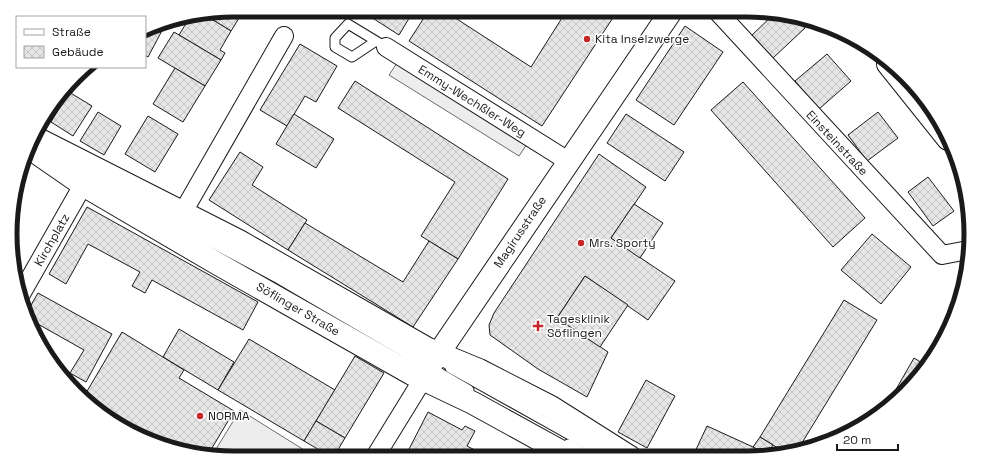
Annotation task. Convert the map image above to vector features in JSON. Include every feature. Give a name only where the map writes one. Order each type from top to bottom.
[{"type":"street","name":"Magirusstraße","points":[[379,451],[431,365],[667,17]]},
{"type":"street","name":"Einsteinstraße","points":[[722,17],[942,255],[964,251]]},
{"type":"street","points":[[183,212],[284,36]]},
{"type":"street","name":"Emmy-Wechßler-Weg","points":[[381,44],[568,161]]},
{"type":"street","name":"Söflinger Straße","points":[[39,139],[183,212],[266,256],[431,365],[473,403],[560,451]]},
{"type":"street","name":"Söflinger Straße","points":[[34,150],[431,365],[479,370],[551,407],[621,451]]},
{"type":"street","name":"Kirchplatz","points":[[24,289],[90,181]]},
{"type":"lane","points":[[38,139],[260,258],[431,365],[581,451]]},
{"type":"lane","points":[[35,147],[90,181]]},
{"type":"lane","points":[[431,365],[597,451]]},
{"type":"shaded area","points":[[399,60],[529,141],[519,156],[389,75]]},
{"type":"shaded area","points":[[240,410],[306,451],[220,451],[215,450]]},
{"type":"building","points":[[240,17],[231,31],[210,18]]},
{"type":"building","points":[[371,17],[410,17],[399,35]]},
{"type":"building","points":[[424,17],[454,17],[531,67],[563,17],[613,17],[542,126],[409,41]]},
{"type":"building","points":[[210,18],[231,31],[220,50],[225,53],[221,60],[179,35],[187,22]]},
{"type":"building","points":[[770,18],[801,24],[805,28],[773,58],[752,35]]},
{"type":"building","points":[[685,26],[723,52],[674,125],[636,100]]},
{"type":"building","points":[[163,30],[148,57],[146,56],[146,36]]},
{"type":"building","points":[[174,32],[221,60],[205,86],[158,58]]},
{"type":"building","points":[[300,44],[337,66],[316,102],[305,96],[287,126],[260,110]]},
{"type":"building","points":[[827,54],[851,81],[819,109],[795,81]]},
{"type":"building","points":[[175,68],[205,86],[183,122],[153,104]]},
{"type":"building","points":[[355,81],[508,179],[458,259],[421,236],[455,182],[338,108]]},
{"type":"building","points":[[743,82],[865,218],[833,247],[711,110]]},
{"type":"building","points":[[70,92],[92,106],[73,136],[51,122]]},
{"type":"building","points":[[98,112],[121,126],[104,155],[80,141]]},
{"type":"building","points":[[878,112],[898,138],[867,161],[848,135]]},
{"type":"building","points":[[294,114],[334,139],[316,168],[276,144]]},
{"type":"building","points":[[626,114],[684,152],[665,181],[607,143]]},
{"type":"building","points":[[148,116],[178,134],[155,172],[125,154]]},
{"type":"building","points":[[240,152],[263,167],[252,185],[307,220],[288,250],[209,200]]},
{"type":"building","points":[[599,154],[646,187],[611,238],[675,281],[648,320],[585,276],[557,318],[608,352],[587,397],[538,369],[490,335],[489,325],[494,313]]},
{"type":"building","points":[[928,177],[954,211],[933,226],[908,192]]},
{"type":"building","points":[[634,204],[663,223],[640,258],[611,238]]},
{"type":"building","points":[[87,207],[258,302],[243,330],[152,280],[145,293],[132,286],[140,272],[88,244],[66,284],[49,274]]},
{"type":"building","points":[[305,223],[403,282],[429,241],[458,259],[413,327],[288,250]]},
{"type":"building","points":[[872,234],[911,267],[881,304],[841,270]]},
{"type":"building","points":[[585,276],[628,305],[600,347],[557,318]]},
{"type":"building","points":[[38,293],[112,334],[86,382],[70,373],[84,350],[36,323],[30,307]]},
{"type":"building","points":[[844,300],[877,320],[801,444],[779,448],[760,437]]},
{"type":"building","points":[[179,329],[234,362],[218,390],[163,357]]},
{"type":"building","points":[[122,332],[184,370],[179,378],[234,411],[211,450],[178,444],[138,429],[113,414],[86,392]]},
{"type":"building","points":[[249,339],[335,390],[304,441],[218,390]]},
{"type":"building","points":[[355,356],[384,373],[345,438],[316,421]]},
{"type":"building","points":[[914,358],[921,363],[910,377],[894,393]]},
{"type":"building","points":[[646,380],[675,396],[647,448],[618,432]]},
{"type":"building","points":[[428,412],[462,430],[465,426],[475,431],[467,446],[477,451],[408,451]]},
{"type":"building","points":[[316,421],[345,438],[337,451],[321,451],[304,441]]},
{"type":"building","points":[[707,426],[761,451],[747,451],[695,451]]},
{"type":"building","points":[[760,437],[773,445],[770,450],[761,451],[753,447]]},
{"type":"place","name":"Kita Inselzwerge","points":[[587,39]]},
{"type":"place","name":"Mrs. Sporty","points":[[581,243]]},
{"type":"place","name":"Tagesklinik Söflingen","points":[[538,326]]},
{"type":"place","name":"NORMA","points":[[200,416]]}]
